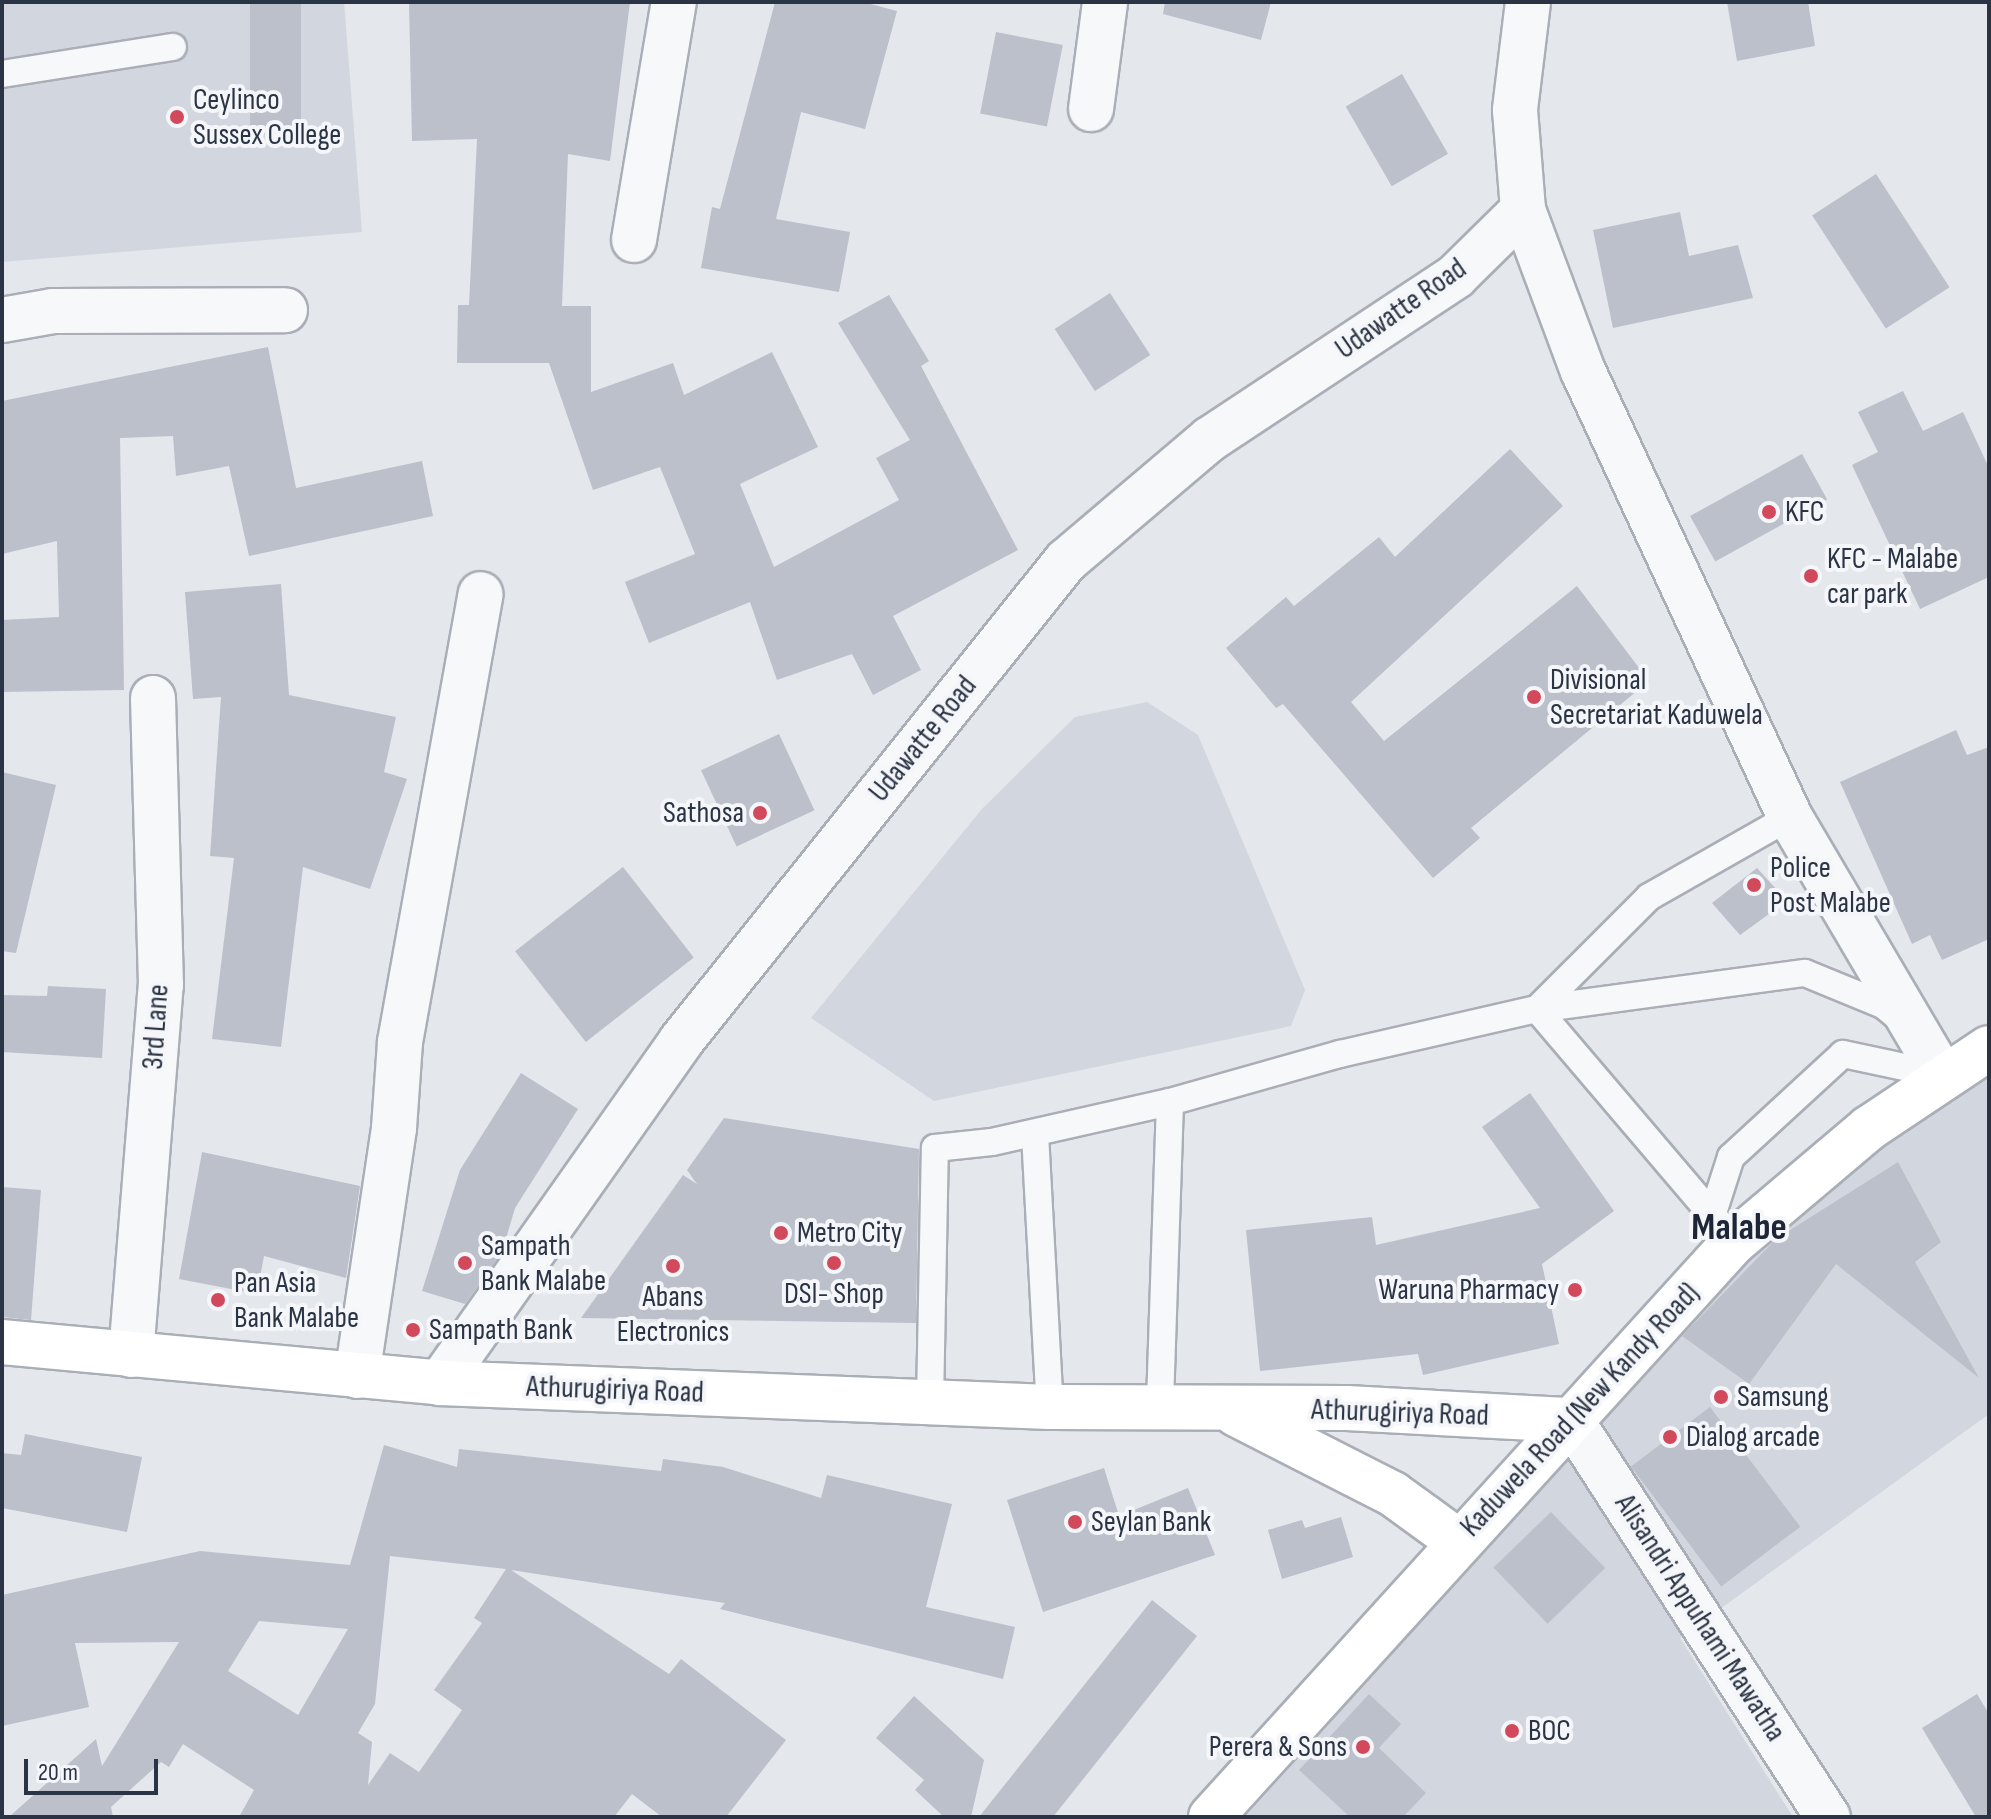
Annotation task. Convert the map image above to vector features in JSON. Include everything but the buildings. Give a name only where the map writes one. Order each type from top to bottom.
[{"type":"main road","name":"Kaduwela Road (New Kandy Road)","points":[[1211,1817],[1571,1420],[1723,1228],[1942,1075],[1989,1048]]},
{"type":"main road","name":"Athurugiriya Road","points":[[2,1342],[440,1383],[1050,1407],[1229,1411],[1347,1408],[1571,1420]]},
{"type":"main road","name":"Athurugiriya Road","points":[[1229,1411],[1393,1494],[1459,1542]]},
{"type":"street","points":[[634,240],[674,2]]},
{"type":"street","points":[[1091,109],[1105,2]]},
{"type":"street","points":[[1528,2],[1515,110],[1523,210],[1583,371],[1790,817],[1942,1075]]},
{"type":"street","name":"Udawatte Road","points":[[440,1383],[681,1041],[1066,561],[1210,439],[1456,276],[1523,210]]},
{"type":"street","points":[[2,320],[53,311],[285,310]]},
{"type":"street","points":[[357,1376],[394,1128],[400,1042],[481,594]]},
{"type":"street","name":"3rd Lane","points":[[131,1355],[161,985],[153,698]]},
{"type":"street","name":"Alisandri Appuhami Mawatha","points":[[1571,1420],[1828,1817]]},
{"type":"lane","points":[[2,74],[173,47]]},
{"type":"lane","points":[[1537,1009],[1649,897],[1790,817]]},
{"type":"lane","points":[[930,1403],[935,1148],[1035,1134],[1170,1102],[1340,1054],[1537,1009],[1805,973],[1883,1005],[1920,1035]]},
{"type":"lane","points":[[1537,1009],[1723,1228]]},
{"type":"lane","points":[[1723,1228],[1731,1157],[1843,1054],[1942,1075]]},
{"type":"lane","points":[[1160,1410],[1170,1102]]},
{"type":"lane","points":[[1035,1134],[1050,1407]]},
{"type":"shaded area","name":"Ceylinco Sussex College","points":[[2,2],[344,2],[362,232],[2,262]]},
{"type":"shaded area","points":[[1147,702],[1198,735],[1305,990],[1291,1026],[934,1101],[811,1018],[982,809],[1075,717]]},
{"type":"shaded area","points":[[1989,1078],[1989,1414],[1680,1638],[1793,1817],[1245,1817],[1747,1258],[1882,1143]]},
{"type":"place","name":"Ceylinco Sussex College","points":[[177,117]]},
{"type":"place","name":"KFC","points":[[1769,512]]},
{"type":"place","name":"KFC - Malabe car park","points":[[1811,576]]},
{"type":"place","name":"Divisional Secretariat Kaduwela","points":[[1534,697]]},
{"type":"place","name":"Sathosa","points":[[760,813]]},
{"type":"place","name":"Police Post Malabe","points":[[1754,885]]},
{"type":"place","name":"Metro City","points":[[781,1233]]},
{"type":"place","name":"Sampath Bank Malabe","points":[[465,1263]]},
{"type":"place","name":"DSI- Shop","points":[[834,1263]]},
{"type":"place","name":"Abans Electronics","points":[[673,1266]]},
{"type":"place","name":"Waruna Pharmacy","points":[[1575,1290]]},
{"type":"place","name":"Pan Asia Bank Malabe","points":[[218,1300]]},
{"type":"place","name":"Sampath Bank","points":[[413,1330]]},
{"type":"place","name":"Samsung","points":[[1721,1397]]},
{"type":"place","name":"Dialog arcade","points":[[1670,1437]]},
{"type":"place","name":"Seylan Bank","points":[[1075,1522]]},
{"type":"place","name":"BOC","points":[[1512,1731]]},
{"type":"place","name":"Perera & Sons","points":[[1363,1747]]},
{"type":"district","name":"Malabe","points":[[1739,1228]]}]
